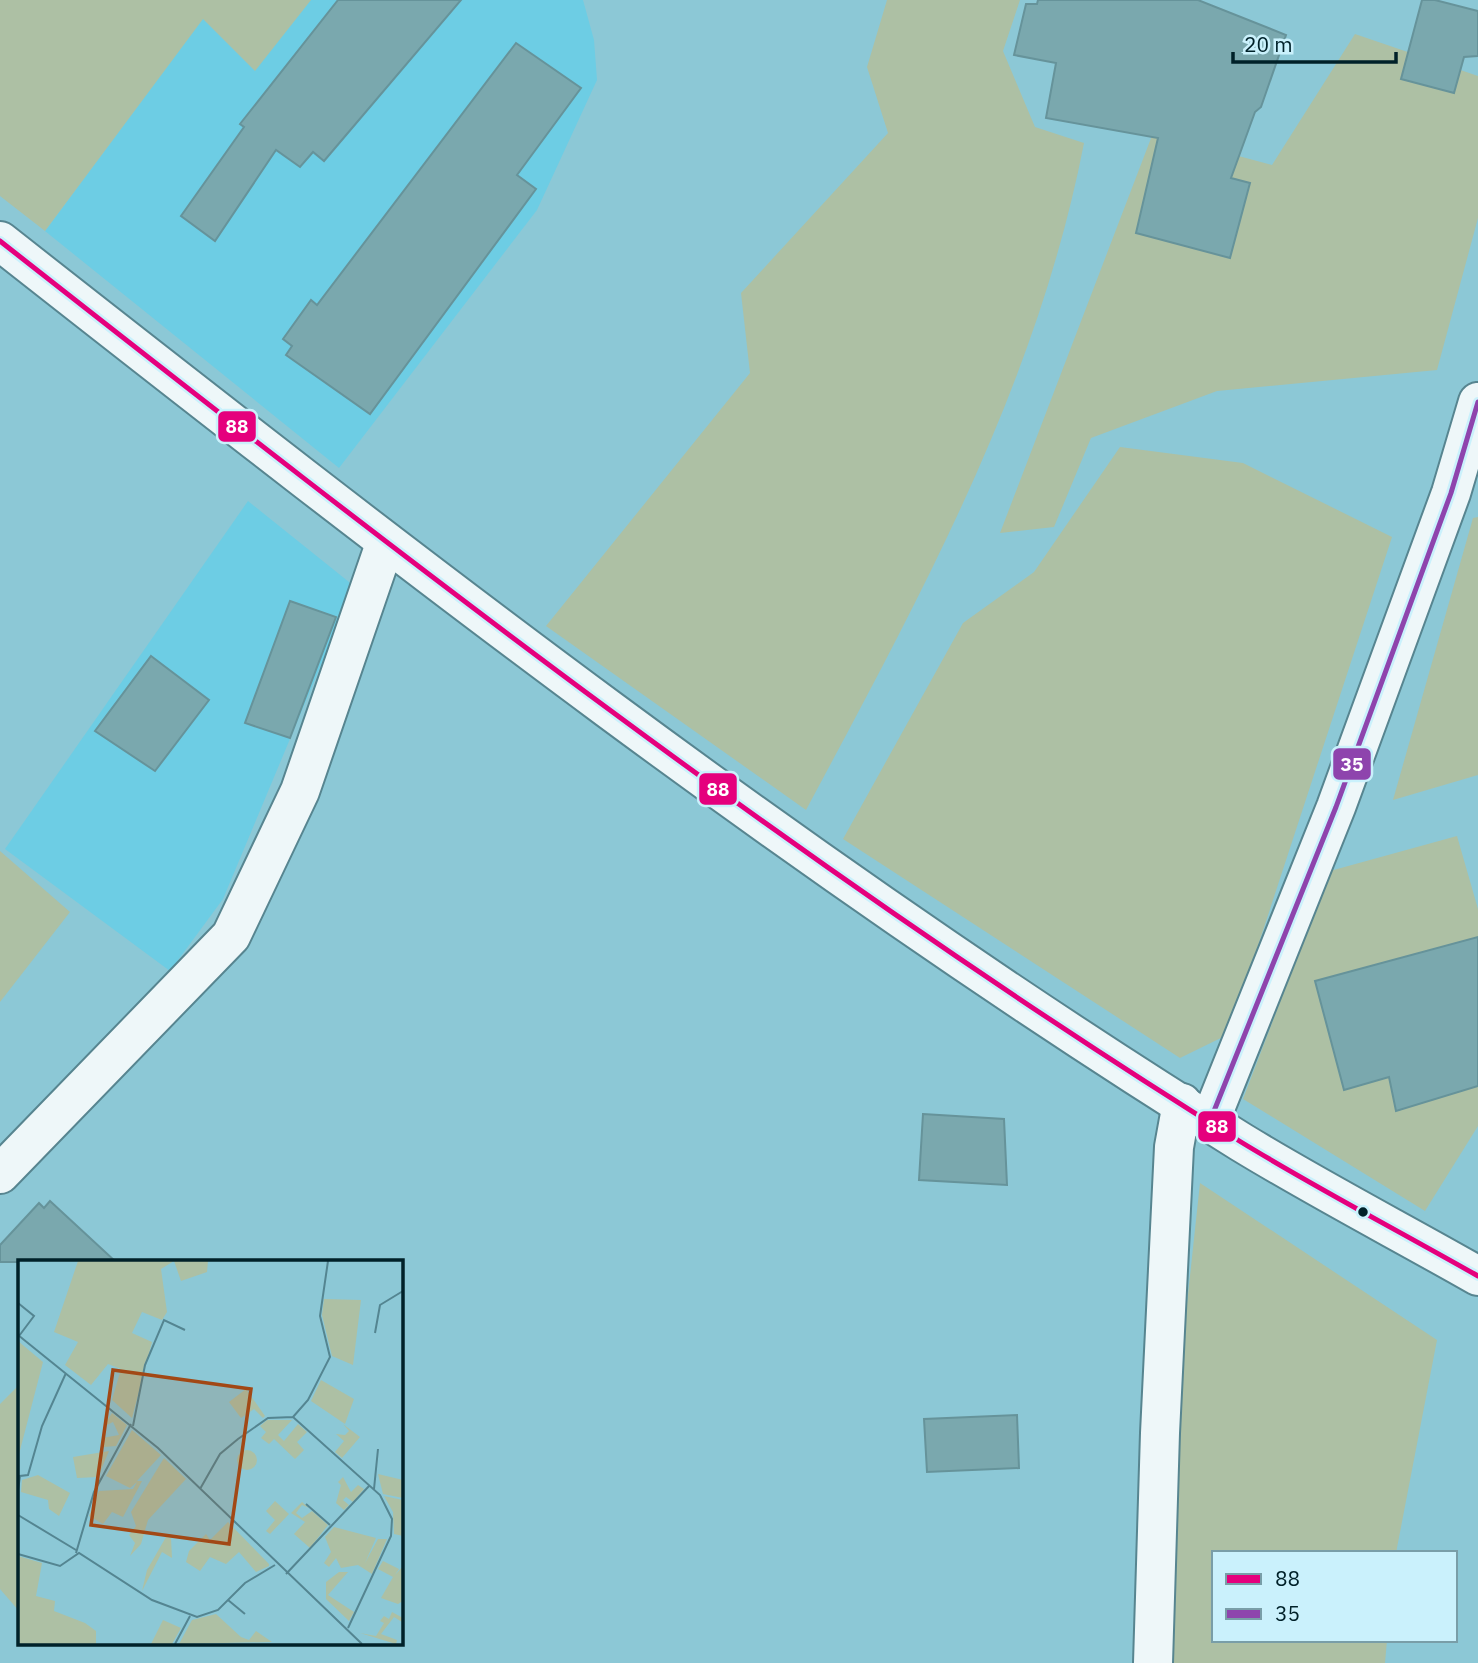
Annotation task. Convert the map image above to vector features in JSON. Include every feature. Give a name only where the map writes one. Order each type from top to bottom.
[{"type":"street","points":[[0,241],[385,544],[591,698],[885,908],[1196,1112],[1478,1276]]},
{"type":"street","points":[[1153,1663],[1160,1433],[1172,1188],[1196,1112],[1341,794],[1451,493],[1478,402]]},
{"type":"street","points":[[0,1174],[231,936],[300,792],[385,544]]},
{"type":"shaded area","points":[[310,0],[583,0],[594,40],[597,80],[537,210],[339,468],[45,231],[203,18]]},
{"type":"shaded area","points":[[248,501],[354,586],[223,899],[170,971],[5,849]]},
{"type":"green space","points":[[0,0],[311,0],[255,71],[203,19],[45,231],[0,196]]},
{"type":"green space","points":[[887,0],[1020,0],[1003,51],[1035,127],[1084,143],[1063,232],[1037,319],[1006,404],[971,487],[932,568],[806,810],[546,626],[750,373],[741,293],[888,133],[867,67]]},
{"type":"green space","points":[[1355,34],[1478,76],[1478,218],[1437,370],[1217,391],[1091,438],[1054,527],[1000,533],[1153,133],[1272,165]]},
{"type":"green space","points":[[1120,447],[1243,463],[1392,537],[1229,1034],[1180,1058],[843,839],[963,623],[1034,572]]},
{"type":"green space","points":[[1478,517],[1478,775],[1393,800],[1473,518]]},
{"type":"green space","points":[[1457,836],[1478,909],[1478,937],[1315,982],[1344,1090],[1389,1077],[1397,1111],[1478,1086],[1478,1126],[1425,1211],[1243,1099],[1330,871]]},
{"type":"green space","points":[[0,851],[70,912],[0,1002]]},
{"type":"green space","points":[[1200,1183],[1437,1340],[1396,1551],[1212,1551],[1212,1642],[1387,1642],[1385,1663],[1163,1663],[1157,1582]]},
{"type":"green space","points":[[18,1386],[18,1610],[0,1589],[0,1404]]},
{"type":"building","points":[[338,0],[461,0],[324,161],[313,152],[300,167],[276,150],[215,241],[181,216],[244,127],[240,124]]},
{"type":"building","points":[[1038,0],[1198,0],[1286,35],[1261,107],[1255,112],[1231,178],[1250,183],[1230,258],[1136,233],[1158,138],[1046,118],[1056,63],[1014,55],[1026,4],[1037,4]]},
{"type":"building","points":[[1422,0],[1435,0],[1478,11],[1478,56],[1464,57],[1454,93],[1401,79]]},
{"type":"building","points":[[516,43],[581,88],[517,175],[536,189],[370,414],[286,355],[292,346],[283,339],[311,300],[317,305]]},
{"type":"building","points":[[290,601],[336,617],[290,738],[245,723]]},
{"type":"building","points":[[151,656],[209,700],[155,771],[95,731]]},
{"type":"building","points":[[1478,937],[1478,1086],[1396,1111],[1389,1077],[1344,1090],[1315,981]]},
{"type":"building","points":[[923,1114],[1004,1119],[1007,1185],[919,1180]]},
{"type":"building","points":[[50,1201],[114,1260],[0,1262],[0,1245],[39,1203],[44,1208]]},
{"type":"building","points":[[1017,1415],[1019,1468],[927,1472],[924,1419]]},
{"type":"transit line","name":"88","points":[[0,241],[302,477],[608,709],[920,932],[1079,1039],[1241,1142],[1478,1276]]},
{"type":"transit line","name":"35","points":[[1210,1121],[1336,807],[1451,493],[1478,402]]}]
